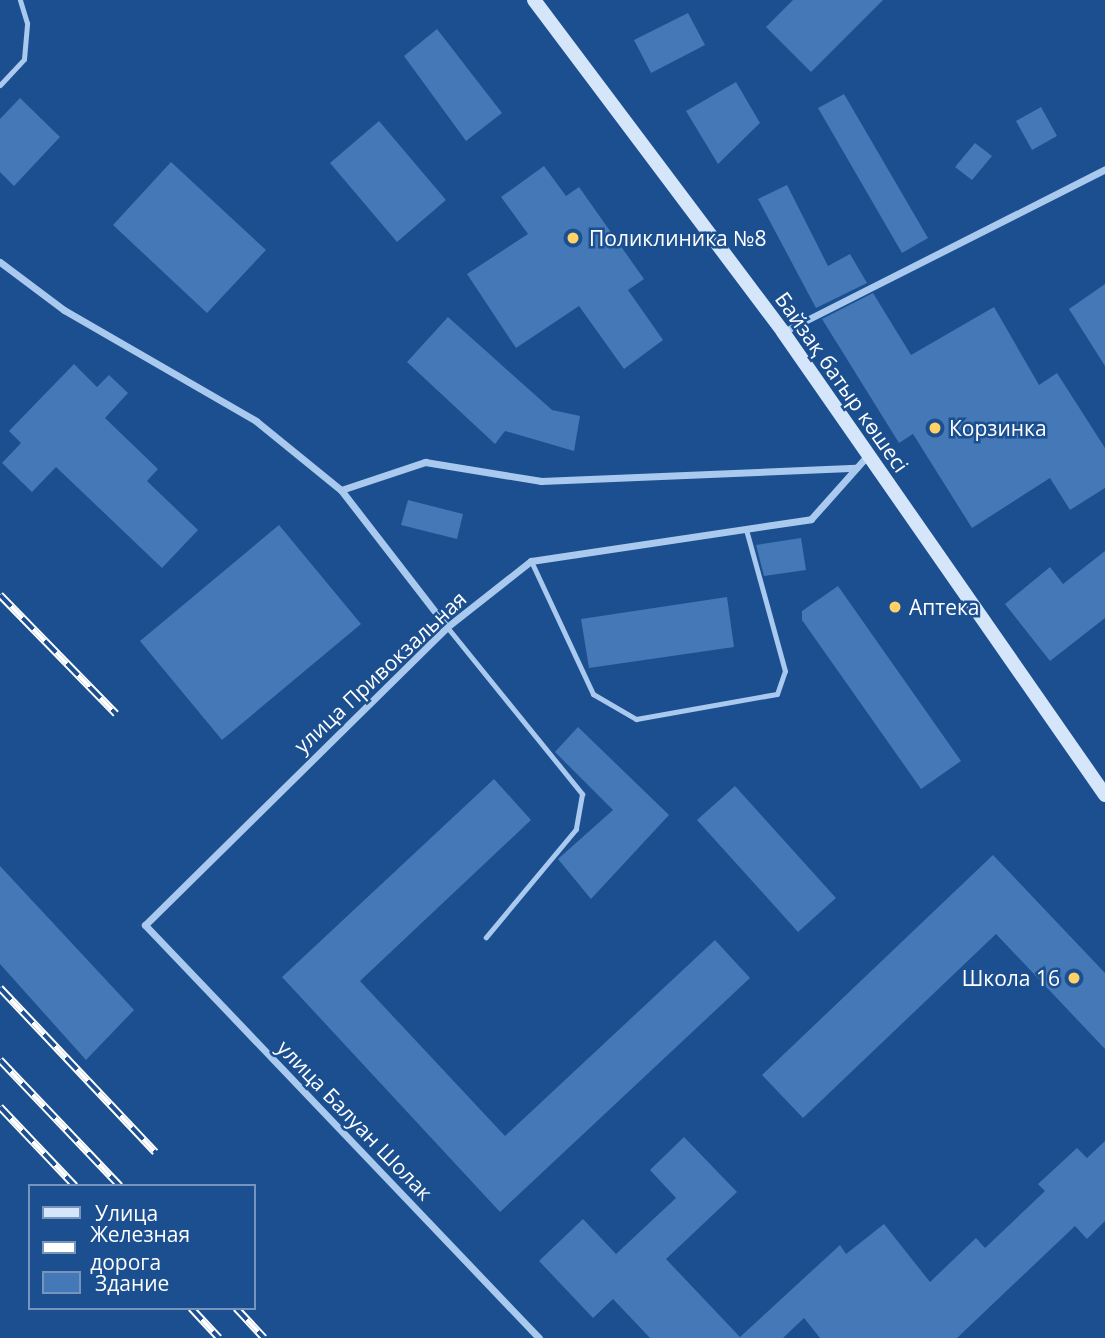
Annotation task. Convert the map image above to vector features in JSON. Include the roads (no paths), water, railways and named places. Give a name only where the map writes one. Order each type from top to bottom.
[{"type":"main road","name":"Байзақ батыр көшесі","points":[[537,1],[783,332],[1105,795]]},
{"type":"street","points":[[783,332],[1105,169]]},
{"type":"street","points":[[0,262],[65,310],[256,421],[341,489],[447,627]]},
{"type":"street","name":"улица Привокзальная","points":[[145,925],[447,627],[531,561],[811,519],[868,455]]},
{"type":"street","points":[[341,489],[425,462],[541,481],[856,468]]},
{"type":"street","name":"улица Балуан Шолак","points":[[145,925],[539,1338]]},
{"type":"lane","points":[[0,85],[24,59],[27,23],[20,0]]},
{"type":"lane","points":[[531,561],[593,694],[636,719],[777,694],[785,671],[746,529]]},
{"type":"lane","points":[[447,627],[582,794],[576,829],[486,937]]},
{"type":"railway","points":[[0,595],[116,714]]},
{"type":"railway","points":[[0,988],[155,1152]]},
{"type":"railway","points":[[0,1060],[118,1184]]},
{"type":"railway","points":[[0,1107],[73,1184]]},
{"type":"railway","points":[[193,1310],[219,1338]]},
{"type":"railway","points":[[238,1310],[264,1338]]},
{"type":"place","name":"Поликлиника №8","points":[[573,238]]},
{"type":"place","name":"Корзинка","points":[[935,428]]},
{"type":"place","name":"Аптека","points":[[895,607]]},
{"type":"place","name":"Школа 16","points":[[1074,978]]}]
